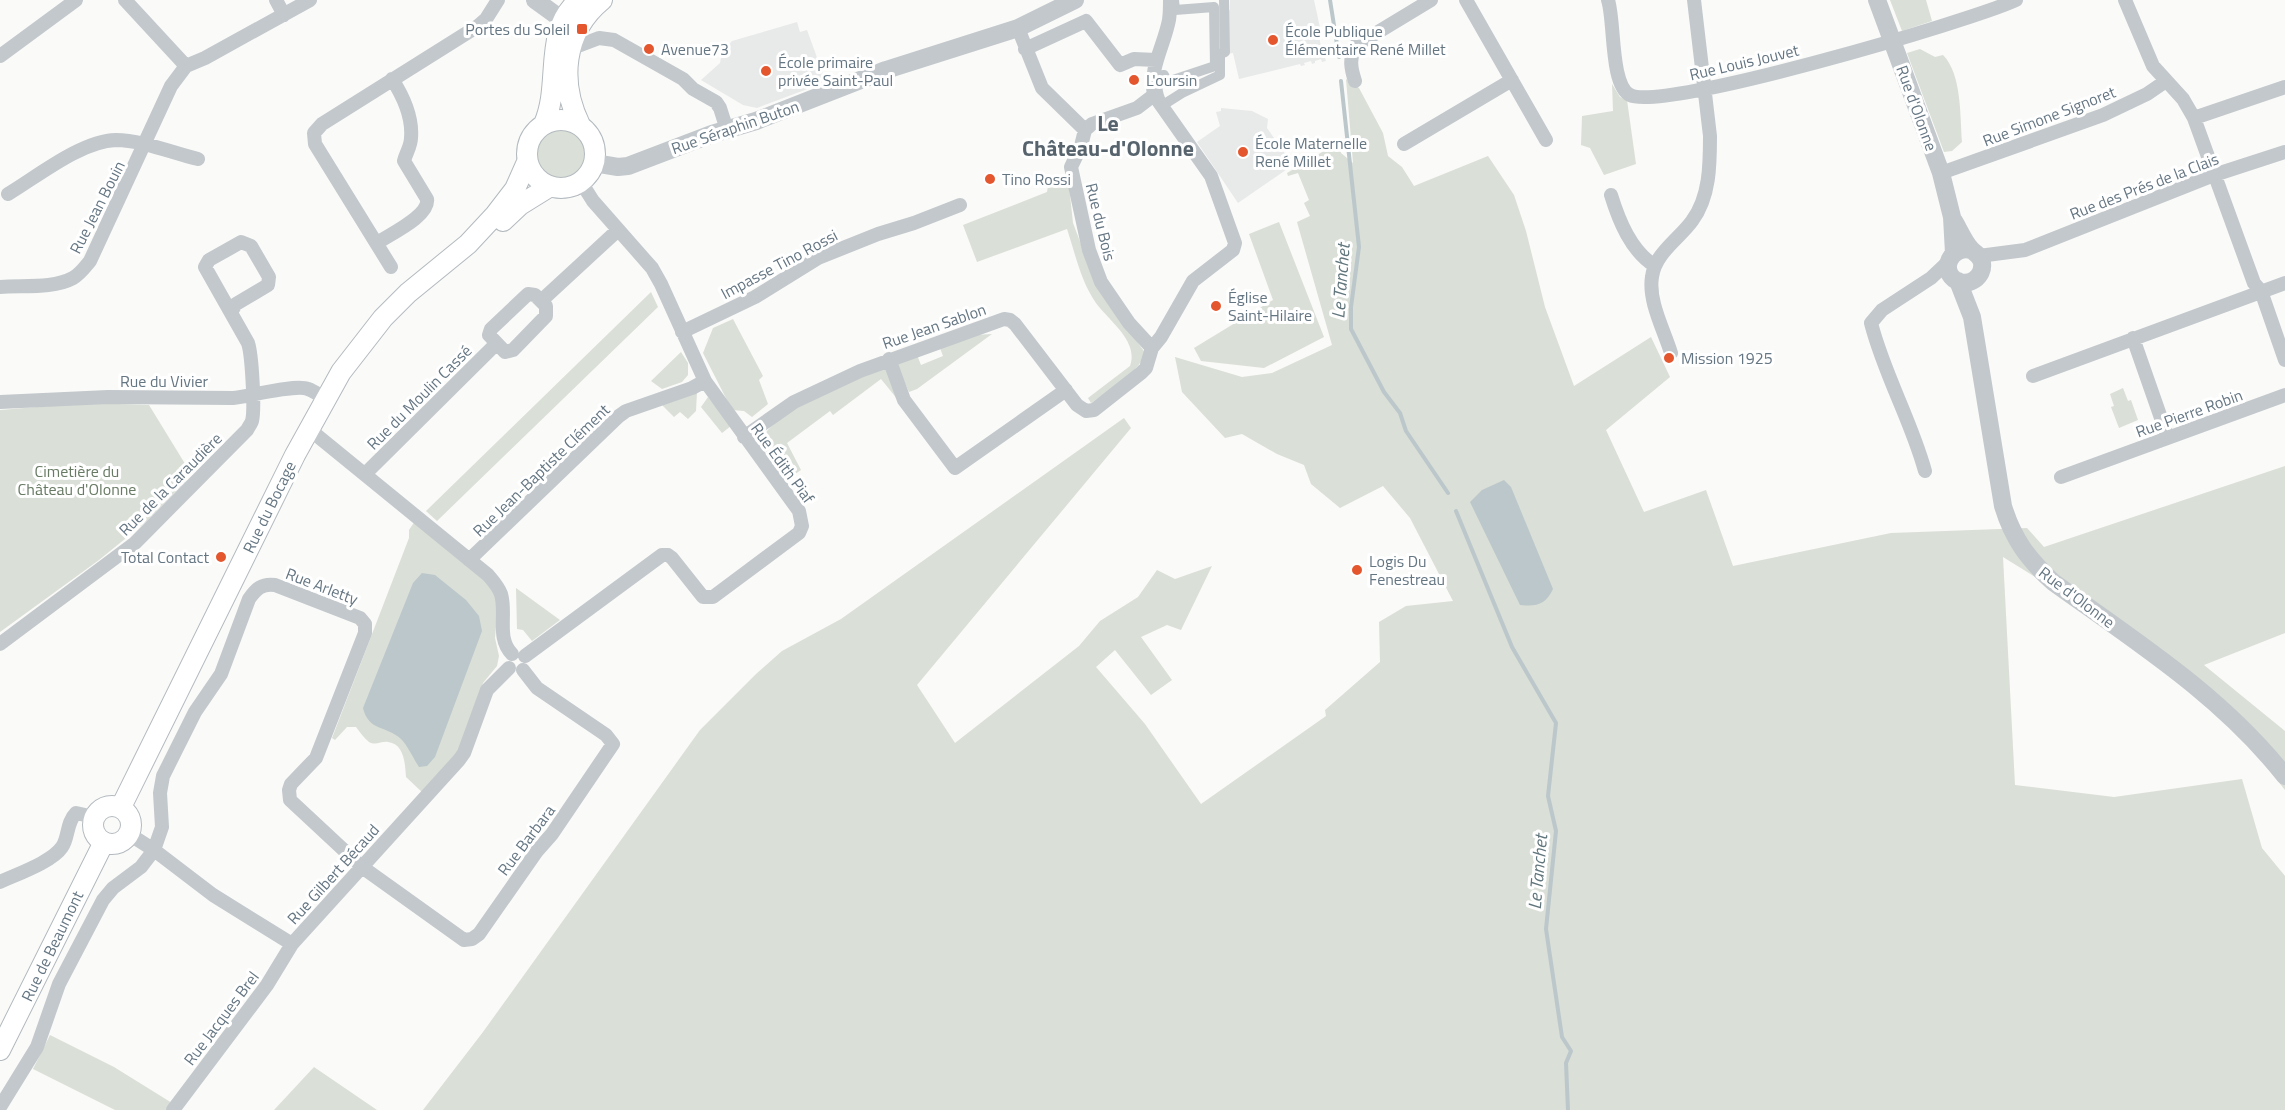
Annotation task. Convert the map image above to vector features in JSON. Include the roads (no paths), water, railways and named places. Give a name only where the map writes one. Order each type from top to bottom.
[{"type":"main road","points":[[579,0],[569,25],[569,94],[580,125],[593,142],[594,163],[581,182],[565,189],[549,187],[534,177],[527,162],[529,140],[544,124],[552,100],[555,50],[559,28],[569,25],[586,16],[602,0]]},
{"type":"main road","points":[[544,124],[562,120],[580,125]]},
{"type":"main road","name":"Rue du Bocage","points":[[121,807],[324,398],[340,372],[383,318],[468,244],[515,189],[527,162]]},
{"type":"main road","name":"Rue du Bocage","points":[[468,244],[489,232],[520,205],[549,187]]},
{"type":"main road","points":[[109,806],[121,807],[130,816],[129,834],[121,842],[109,844],[104,842],[99,839],[85,815],[109,806]]},
{"type":"main road","name":"Rue de Beaumont","points":[[0,1050],[104,842]]},
{"type":"street","points":[[0,56],[76,0]]},
{"type":"street","points":[[125,0],[186,66]]},
{"type":"street","points":[[276,0],[285,15]]},
{"type":"street","name":"Rue Jean Bouin","points":[[0,286],[56,283],[79,274],[90,261],[146,145],[171,86],[186,66],[310,0]]},
{"type":"street","points":[[391,267],[323,159],[313,137],[322,124],[478,26],[486,19],[498,0]]},
{"type":"street","points":[[536,0],[569,25]]},
{"type":"street","name":"Rue Séraphin Buton","points":[[594,163],[618,167],[628,166],[850,86],[886,70],[1018,28],[1075,0]]},
{"type":"street","points":[[1172,0],[1175,10],[1214,7],[1215,66],[1167,82],[1164,75],[1159,76],[1158,91],[1163,105],[1220,75],[1220,54],[1224,51],[1224,0]]},
{"type":"street","points":[[1152,348],[1161,337],[1193,281],[1233,250],[1235,243],[1211,176],[1154,95],[1152,86],[1156,60],[1169,20],[1172,0]]},
{"type":"street","points":[[1355,81],[1351,58],[1355,46],[1431,0]]},
{"type":"street","points":[[1466,0],[1546,140]]},
{"type":"street","name":"Rue Louis Jouvet","points":[[1608,0],[1619,81],[1628,94],[1639,98],[1705,90],[1892,42],[2007,2]]},
{"type":"street","points":[[1671,352],[1651,288],[1655,266],[1692,220],[1704,195],[1708,177],[1710,136],[1694,0]]},
{"type":"street","name":"Rue d'Olonne","points":[[1877,0],[1941,173],[1965,266],[2003,506],[2013,535],[2035,566],[2053,582],[2178,671],[2215,702],[2250,736],[2285,776]]},
{"type":"street","points":[[2125,0],[2153,66],[2183,99],[2194,118],[2254,283],[2261,291],[2285,360]]},
{"type":"street","points":[[1025,49],[1086,21],[1120,64],[1134,58],[1156,60]]},
{"type":"street","points":[[1018,28],[1042,88],[1085,129],[1092,124],[1137,108],[1154,95]]},
{"type":"street","points":[[570,49],[599,38],[614,40],[683,79],[693,89],[710,97],[720,108],[727,130]]},
{"type":"street","points":[[376,243],[423,214],[428,205],[428,199],[404,161],[411,138],[411,123],[404,100],[392,79]]},
{"type":"street","points":[[1404,144],[1512,80]]},
{"type":"street","name":"Rue Simone Signoret","points":[[1941,173],[2103,115],[2147,94],[2166,81]]},
{"type":"street","points":[[2194,118],[2285,87]]},
{"type":"street","name":"Rue du Bois","points":[[1085,129],[1081,146],[1071,167],[1089,250],[1101,282],[1129,323],[1152,348]]},
{"type":"street","name":"Rue Jean Bouin","points":[[8,194],[83,149],[116,140],[146,145],[198,159]]},
{"type":"street","name":"Rue des Prés de la Clais","points":[[1965,266],[2051,240],[2214,175],[2285,152]]},
{"type":"street","name":"Rue Édith Piaf","points":[[517,662],[662,555],[668,555],[699,594],[703,597],[713,597],[799,533],[802,526],[799,511],[705,381],[652,268],[593,201],[581,182]]},
{"type":"street","points":[[1611,195],[1615,209],[1635,250],[1655,266]]},
{"type":"street","name":"Impasse Tino Rossi","points":[[682,332],[755,297],[818,258],[960,205]]},
{"type":"street","points":[[541,301],[618,230]]},
{"type":"street","name":"Rue de la Caraudière","points":[[0,644],[121,555],[148,531],[247,430],[252,422],[251,353],[248,343],[205,267],[209,260],[241,242],[251,246],[269,277],[268,285],[236,304],[231,312]]},
{"type":"street","points":[[1925,471],[1920,450],[1877,346],[1871,323],[1882,310],[1931,278],[1965,266]]},
{"type":"street","points":[[2033,376],[2285,283]]},
{"type":"street","name":"Rue du Moulin Cassé","points":[[532,294],[541,301],[546,306],[546,316],[513,350],[505,352],[495,344],[489,335],[491,329],[524,296],[532,294]]},
{"type":"street","name":"Rue Jean Sablon","points":[[744,437],[794,402],[889,359],[1004,319],[1010,320],[1081,408],[1091,411],[1146,368],[1152,348]]},
{"type":"street","points":[[2133,338],[2168,438]]},
{"type":"street","name":"Rue du Moulin Cassé","points":[[365,474],[495,344]]},
{"type":"street","points":[[889,359],[904,400],[956,468],[1066,390]]},
{"type":"street","name":"Rue Jean-Baptiste Clément","points":[[470,560],[619,416],[626,411],[692,388],[705,381]]},
{"type":"street","name":"Rue du Vivier","points":[[0,402],[77,398],[252,396],[298,387],[307,388],[324,398]]},
{"type":"street","name":"Rue Pierre Robin","points":[[2061,477],[2285,395]]},
{"type":"street","points":[[309,429],[488,574],[500,592],[504,640],[517,662]]},
{"type":"street","name":"Rue Arletty","points":[[154,850],[162,827],[160,793],[163,776],[195,712],[221,674],[249,599],[257,588],[269,584],[360,618],[365,624],[365,633],[316,758],[289,790],[293,805],[362,867]]},
{"type":"street","name":"Rue Gilbert Bécaud","points":[[129,834],[213,895],[292,944],[459,760],[467,746],[487,690],[517,662]]},
{"type":"street","name":"Rue Barbara","points":[[362,867],[464,940],[472,939],[479,934],[537,851],[552,834],[613,744],[606,735],[537,688],[517,662]]},
{"type":"street","points":[[0,882],[58,852],[64,843],[71,818],[85,815]]},
{"type":"street","points":[[0,1107],[37,1047],[59,984],[103,900],[113,888],[141,867],[154,850]]},
{"type":"street","name":"Rue Jacques Brel","points":[[173,1110],[267,985],[292,944]]},
{"type":"waterway","name":"Le Tanchet","points":[[1330,0],[1339,57]]},
{"type":"waterway","name":"Le Tanchet","points":[[1341,81],[1359,247],[1351,307],[1351,329],[1384,392],[1400,413],[1406,431],[1448,493]]},
{"type":"waterway","name":"Le Tanchet","points":[[1456,511],[1512,647],[1556,723],[1548,796],[1556,831],[1546,929],[1562,1037],[1571,1051],[1566,1063],[1568,1110]]},
{"type":"place","name":"Portes du Soleil","points":[[582,29]]},
{"type":"place","name":"École Publique Élémentaire René Millet","points":[[1273,40]]},
{"type":"place","name":"Avenue73","points":[[649,49]]},
{"type":"place","name":"École primaire privée Saint-Paul","points":[[766,71]]},
{"type":"place","name":"L'oursin","points":[[1134,80]]},
{"type":"place","name":"École Maternelle René Millet","points":[[1243,152]]},
{"type":"place","name":"Tino Rossi","points":[[990,179]]},
{"type":"place","name":"Église Saint-Hilaire","points":[[1216,306]]},
{"type":"place","name":"Mission 1925","points":[[1669,358]]},
{"type":"place","name":"Total Contact","points":[[221,557]]},
{"type":"place","name":"Logis Du Fenestreau","points":[[1357,570]]},
{"type":"district","name":"Le Château-d'Olonne","points":[[1108,136]]},
{"type":"park label","name":"Cimetière du Château d'Olonne","points":[[77,480]]}]
